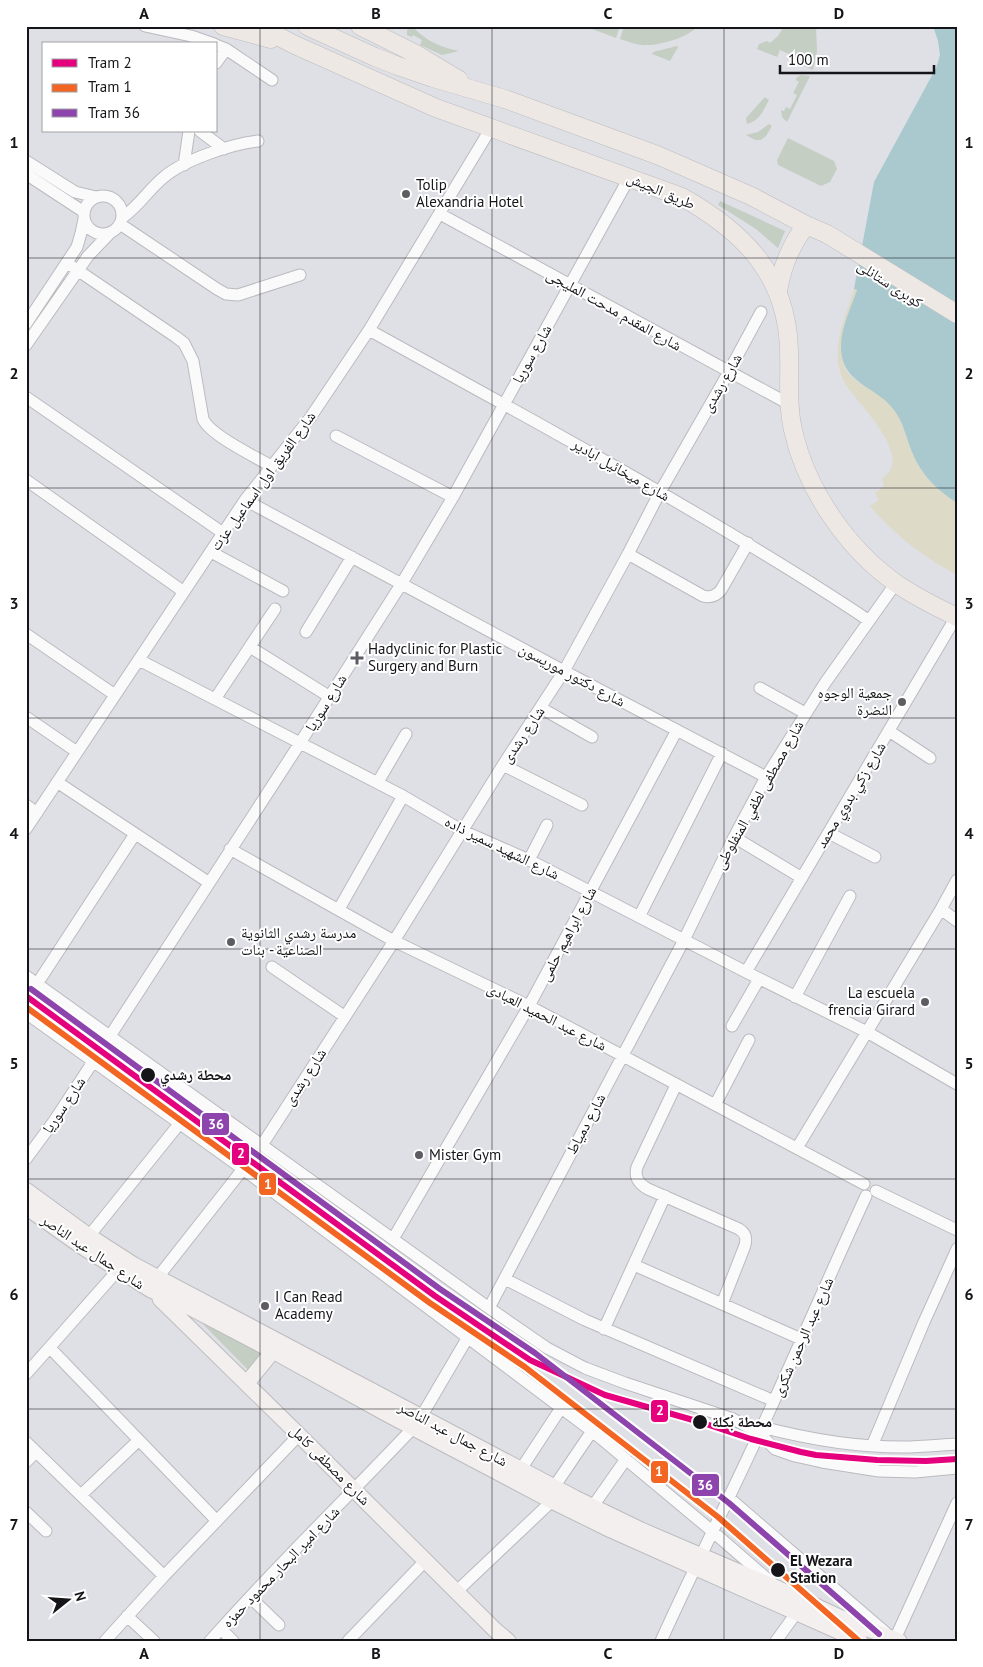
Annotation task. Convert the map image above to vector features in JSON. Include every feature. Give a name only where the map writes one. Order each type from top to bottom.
[{"type":"highway","points":[[223,26],[296,45]]},
{"type":"highway","name":"طريق الجيش","points":[[258,26],[436,108],[682,197],[709,213],[734,232],[755,255],[778,291],[787,325],[789,351],[788,404],[793,430],[811,481],[849,539],[879,569],[915,595],[957,617]]},
{"type":"highway","name":"طريق الجيش","points":[[306,26],[364,52],[432,78],[505,99],[657,155],[751,196],[825,238]]},
{"type":"highway","points":[[360,26],[414,53],[472,88]]},
{"type":"highway","points":[[778,291],[784,262],[806,226]]},
{"type":"highway","name":"كوبرى ستانلى","points":[[825,238],[957,314]]},
{"type":"highway","name":"كوبرى ستانلى","points":[[825,238],[957,327]]},
{"type":"main road","name":"شارع جمال عبد الناصر","points":[[26,1190],[192,1309],[276,1346],[553,1494],[611,1530],[779,1589],[836,1616],[895,1639]]},
{"type":"main road","name":"شارع جمال عبد الناصر","points":[[26,1207],[80,1246],[118,1270],[155,1284]]},
{"type":"main road","name":"شارع مصطفى كامل","points":[[155,1284],[247,1383],[508,1641]]},
{"type":"main road","points":[[247,1383],[276,1346]]},
{"type":"main road","name":"شارع جمال عبد الناصر","points":[[417,1422],[521,1469],[553,1494],[593,1506],[797,1612],[860,1641]]},
{"type":"street","points":[[145,26],[207,42]]},
{"type":"street","points":[[219,46],[272,80]]},
{"type":"street","name":"شارع الفريق اول اسماعيل عزت","points":[[26,829],[245,500],[310,418],[369,330],[491,128]]},
{"type":"street","points":[[184,164],[189,132]]},
{"type":"street","points":[[201,132],[224,148]]},
{"type":"street","points":[[26,345],[88,256],[162,178],[184,164],[224,148],[240,143],[258,141]]},
{"type":"street","points":[[26,161],[75,192],[96,197]]},
{"type":"street","points":[[26,174],[84,215],[86,225],[97,233],[110,233]]},
{"type":"street","name":"شارع سوريا","points":[[26,1159],[110,1036],[402,584],[505,404],[629,178]]},
{"type":"street","points":[[26,324],[76,248],[81,234],[86,206],[96,197],[102,195],[115,200],[122,211],[121,221]]},
{"type":"street","name":"شارع المقدم مدحت المليجى","points":[[440,214],[788,404]]},
{"type":"street","points":[[121,221],[217,290],[226,294],[238,295],[300,275]]},
{"type":"street","points":[[67,263],[176,336],[184,344],[193,361],[205,424],[213,432],[271,466]]},
{"type":"street","name":"شارع رشدى","points":[[262,1145],[394,941],[503,765],[542,708],[761,312]]},
{"type":"street","name":"شارع ميخائيل ابادير","points":[[369,330],[505,404],[748,543],[821,588],[868,620]]},
{"type":"street","points":[[26,397],[223,534]]},
{"type":"street","points":[[336,436],[453,497]]},
{"type":"street","points":[[26,480],[184,592]]},
{"type":"street","name":"شارع دكتور موريسون","points":[[245,500],[766,777]]},
{"type":"street","points":[[628,554],[703,596],[711,597],[721,590],[748,543]]},
{"type":"street","points":[[211,552],[283,591]]},
{"type":"street","points":[[306,632],[352,557]]},
{"type":"street","name":"شارع مصطفى لطفي المنفلوطى","points":[[684,940],[734,837],[766,777],[805,713],[868,620],[896,583]]},
{"type":"street","points":[[215,699],[275,608]]},
{"type":"street","name":"شارع زكي بدوي محمد","points":[[746,972],[957,617]]},
{"type":"street","points":[[26,634],[115,696]]},
{"type":"street","points":[[250,647],[330,697]]},
{"type":"street","name":"شارع الشهيد سمير ذاده","points":[[139,660],[378,782],[463,831],[529,860],[759,979],[868,1032],[957,1084]]},
{"type":"street","points":[[760,688],[805,713]]},
{"type":"street","points":[[542,708],[592,737]]},
{"type":"street","points":[[26,716],[77,752]]},
{"type":"street","name":"شارع ابراهيم حلمى","points":[[393,1239],[529,1006],[677,730]]},
{"type":"street","points":[[889,731],[930,758]]},
{"type":"street","points":[[378,782],[406,734]]},
{"type":"street","points":[[639,917],[722,753]]},
{"type":"street","points":[[503,765],[582,805]]},
{"type":"street","points":[[57,782],[208,882]]},
{"type":"street","points":[[339,909],[403,796]]},
{"type":"street","points":[[26,805],[37,813]]},
{"type":"street","points":[[529,860],[547,825]]},
{"type":"street","points":[[829,833],[875,857]]},
{"type":"street","points":[[37,984],[135,834]]},
{"type":"street","points":[[734,837],[802,878]]},
{"type":"street","name":"شارع عبد الحميد العبادى","points":[[230,849],[394,941],[529,1006],[798,1148],[868,1190],[957,1230]]},
{"type":"street","points":[[798,1148],[957,880]]},
{"type":"street","points":[[795,997],[850,896]]},
{"type":"street","points":[[941,909],[957,921]]},
{"type":"street","name":"شارع دمياط","points":[[489,1308],[684,940]]},
{"type":"street","points":[[272,967],[344,1016]]},
{"type":"street","points":[[26,976],[489,1308],[547,1348],[585,1368],[625,1384],[761,1430],[818,1440],[872,1446],[904,1447],[957,1444]]},
{"type":"street","points":[[732,1026],[759,979]]},
{"type":"street","points":[[26,1013],[243,1169],[592,1431],[779,1589]]},
{"type":"street","points":[[715,1105],[749,1040]]},
{"type":"street","points":[[676,1084],[636,1172],[640,1184],[739,1229],[744,1234],[746,1244],[722,1304]]},
{"type":"street","points":[[89,1236],[180,1123]]},
{"type":"street","points":[[155,1284],[243,1169]]},
{"type":"street","name":"شارع عبد الرحمن شكرى","points":[[661,1641],[697,1561],[724,1510],[728,1497],[761,1430],[868,1190]]},
{"type":"street","points":[[604,1329],[665,1196]]},
{"type":"street","points":[[872,1446],[957,1249]]},
{"type":"street","points":[[634,1265],[802,1339]]},
{"type":"street","points":[[26,1374],[118,1270]]},
{"type":"street","points":[[504,1279],[604,1329],[774,1401]]},
{"type":"street","name":"شارع امير البحار محمود حمزه","points":[[210,1641],[250,1597],[355,1490],[417,1422],[468,1337]]},
{"type":"street","points":[[50,1348],[216,1521]]},
{"type":"street","points":[[521,1469],[561,1408]]},
{"type":"street","points":[[761,1430],[775,1449],[822,1462],[879,1471],[915,1472],[957,1468]]},
{"type":"street","points":[[457,1591],[553,1494],[592,1431]]},
{"type":"street","points":[[105,1641],[164,1576],[299,1435]]},
{"type":"street","points":[[81,1495],[139,1440]]},
{"type":"street","points":[[26,1442],[164,1576]]},
{"type":"street","points":[[26,1462],[36,1452]]},
{"type":"street","points":[[593,1506],[626,1459]]},
{"type":"street","points":[[728,1497],[895,1639],[957,1503]]},
{"type":"street","points":[[26,1512],[46,1531]]},
{"type":"street","points":[[348,1641],[426,1560]]},
{"type":"street","points":[[250,1597],[279,1624]]},
{"type":"street","points":[[776,1641],[797,1612]]},
{"type":"street","points":[[127,1616],[154,1641]]},
{"type":"street","points":[[836,1616],[866,1641]]},
{"type":"street","points":[[221,1629],[233,1641]]},
{"type":"shaded area","points":[[584,26],[620,26],[616,38]]},
{"type":"shaded area","points":[[624,26],[644,26],[648,29],[653,26],[697,26],[689,34],[675,40],[645,45],[634,44],[620,39]]},
{"type":"shaded area","points":[[784,26],[816,26],[817,51],[813,70],[787,59],[789,54],[780,50],[777,57],[757,49],[759,44],[767,41],[770,43],[778,36]]},
{"type":"shaded area","points":[[413,27],[434,43],[459,51],[442,55],[420,45],[422,40],[413,35],[412,37],[407,35],[407,30]]},
{"type":"shaded area","points":[[677,46],[670,61],[652,54],[653,52]]},
{"type":"shaded area","points":[[801,75],[810,76],[787,122],[782,117],[781,110],[784,111],[786,107],[790,109],[797,95],[793,93],[799,82],[796,78]]},
{"type":"shaded area","points":[[765,97],[769,100],[763,111],[758,118],[747,124],[746,118]]},
{"type":"shaded area","points":[[769,124],[772,126],[761,140],[755,140],[746,135],[758,132]]},
{"type":"shaded area","points":[[788,138],[834,161],[837,169],[830,182],[821,186],[778,165],[777,160]]},
{"type":"shaded area","points":[[720,201],[785,231],[778,248],[756,229],[718,205]]},
{"type":"shaded area","points":[[199,1320],[265,1350],[251,1373]]},
{"type":"sand","points":[[854,289],[857,290],[842,340],[844,366],[855,380],[889,403],[900,420],[915,460],[924,474],[936,487],[957,503],[957,575],[910,545],[870,506],[879,500],[875,493],[884,486],[882,478],[891,469],[892,458],[889,445],[881,431],[846,385],[839,369],[839,337]]},
{"type":"water","points":[[933,26],[957,26],[957,503],[936,487],[925,475],[910,447],[903,425],[894,410],[888,403],[850,374],[845,366],[841,349],[845,323],[857,290],[854,289],[874,182],[936,68],[940,55]]},
{"type":"tram line","name":"36","points":[[31,989],[440,1289],[535,1353],[729,1503],[879,1634]]},
{"type":"tram line","name":"2","points":[[26,996],[435,1296],[530,1360],[605,1395],[801,1452],[877,1460],[926,1461],[957,1459]]},
{"type":"tram line","name":"1","points":[[26,1007],[430,1303],[525,1367],[718,1517],[859,1641]]},
{"type":"place","name":"Tolip Alexandria Hotel","points":[[406,194]]},
{"type":"place","name":"Hadyclinic for Plastic Surgery and Burn","points":[[357,658]]},
{"type":"place","name":"جمعية الوجوه النضرة","points":[[902,702]]},
{"type":"place","name":"مدرسة رشدي الثانوية الصناعية - بنات","points":[[231,942]]},
{"type":"place","name":"La escuela frencia Girard","points":[[925,1002]]},
{"type":"place","name":"محطة رشدي","points":[[148,1075]]},
{"type":"place","name":"Mister Gym","points":[[419,1155]]},
{"type":"place","name":"I Can Read Academy","points":[[265,1306]]},
{"type":"place","name":"محطة بُكلة","points":[[700,1422]]},
{"type":"place","name":"El Wezara Station","points":[[778,1570]]}]
